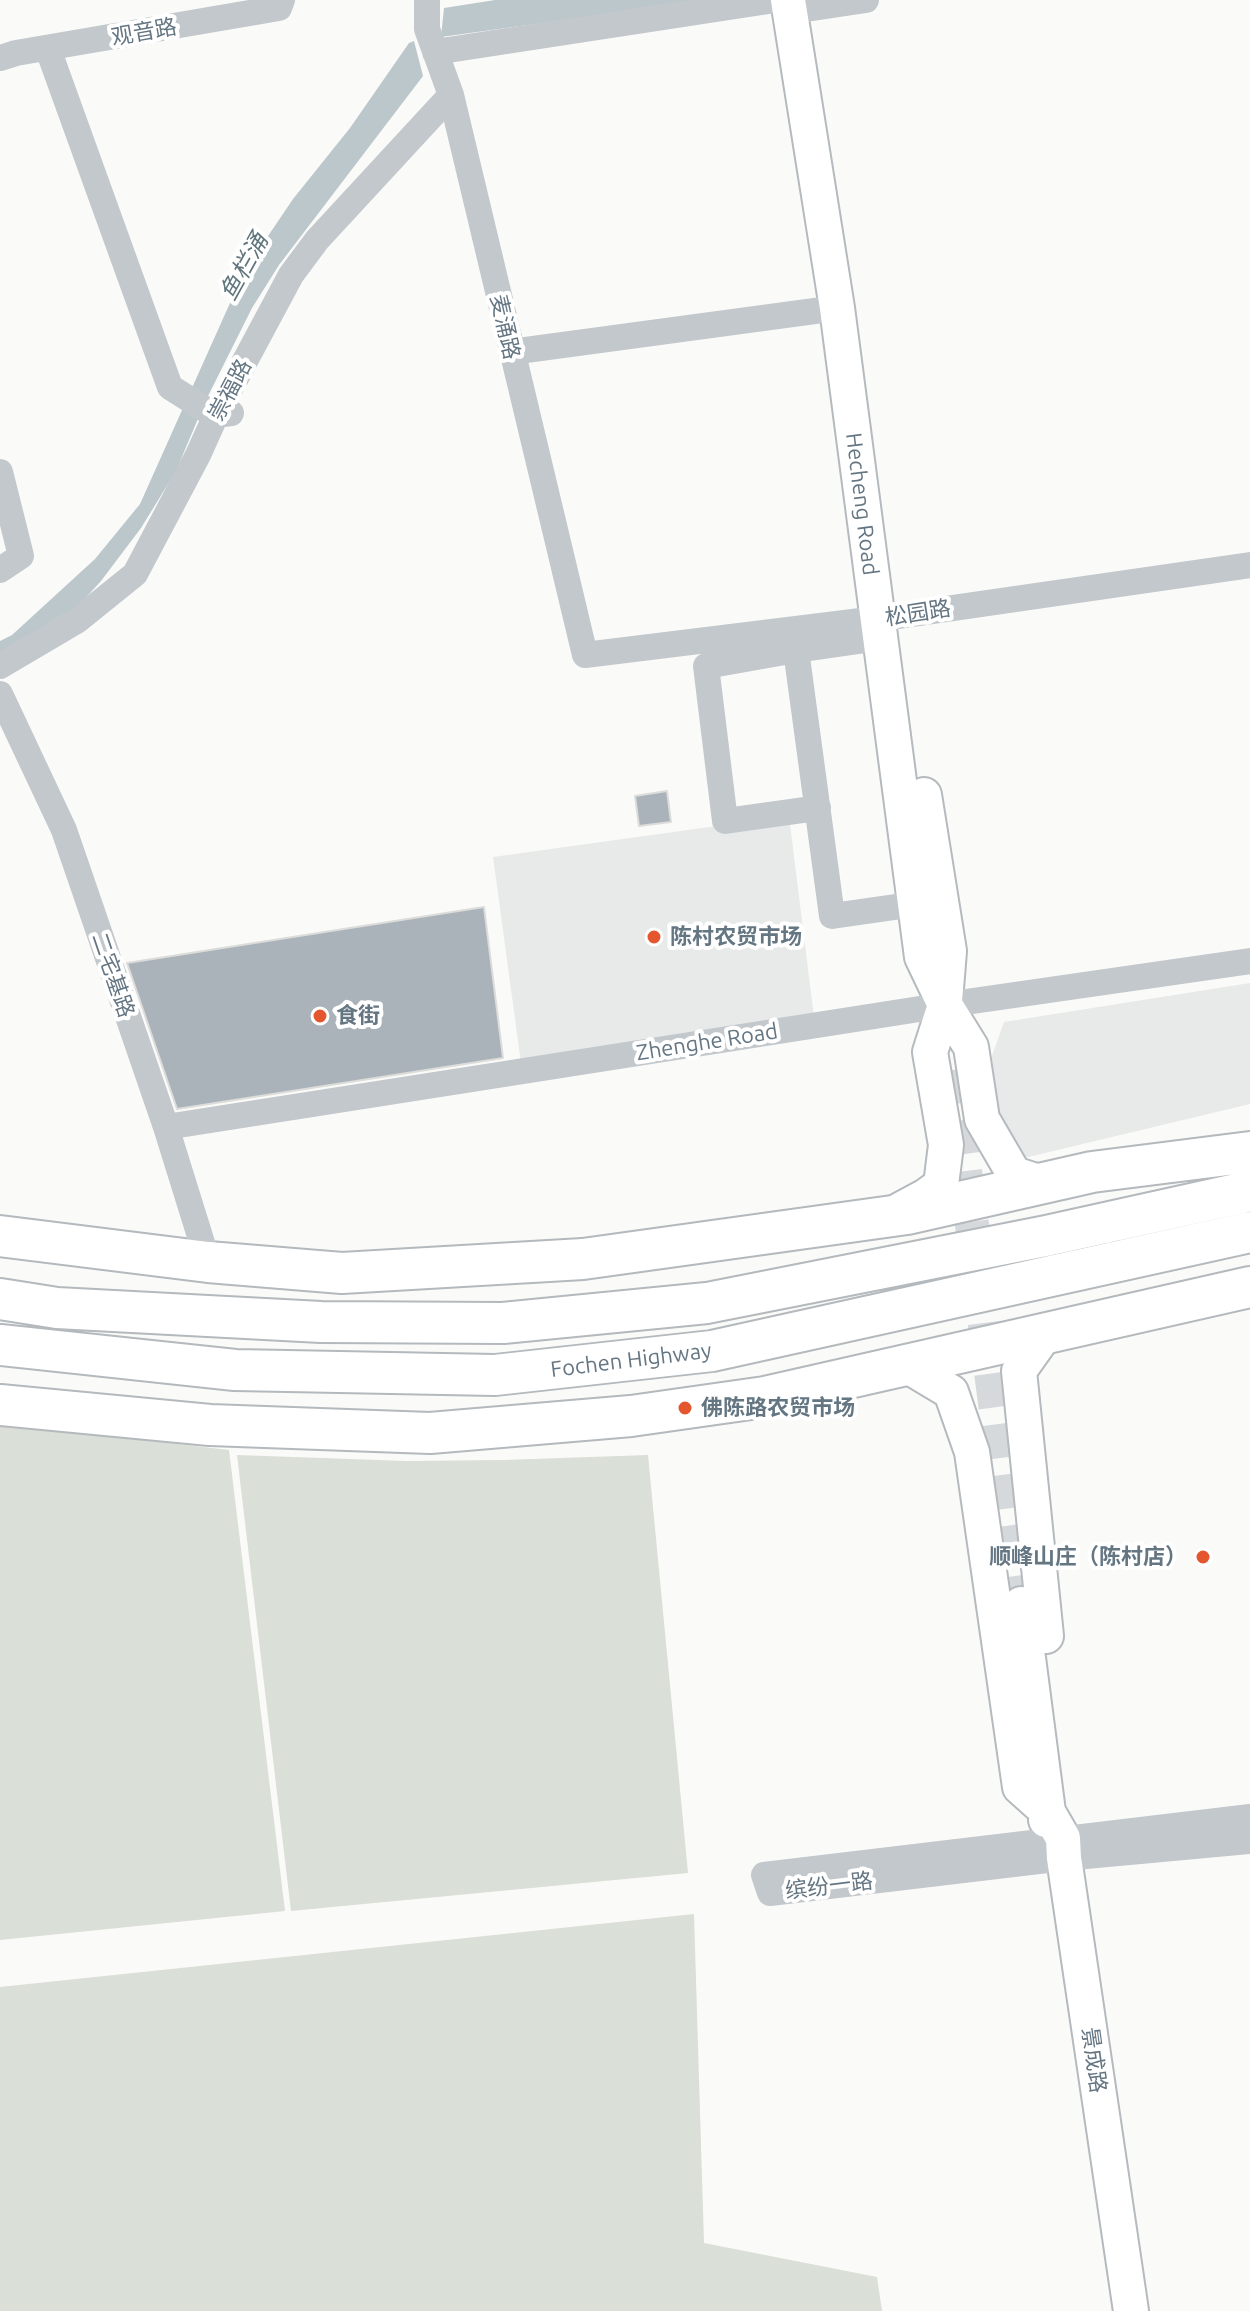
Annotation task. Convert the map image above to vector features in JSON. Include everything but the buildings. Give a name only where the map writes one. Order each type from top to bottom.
[{"type":"highway","points":[[0,1236],[208,1262],[342,1273],[583,1259],[885,1217],[1092,1172],[1250,1152]]},
{"type":"highway","points":[[0,1299],[57,1308],[321,1322],[503,1323],[707,1303],[1046,1236],[1250,1191]]},
{"type":"highway","name":"Fochen Highway","points":[[0,1345],[235,1370],[495,1375],[712,1351],[1250,1232]]},
{"type":"highway","points":[[0,1405],[210,1425],[430,1433],[631,1416],[751,1399],[1250,1287]]},
{"type":"main road","name":"Hecheng Road","points":[[793,2],[884,624],[949,951],[945,1005],[952,1070]]},
{"type":"main road","name":"Hecheng Road","points":[[793,2],[884,624],[922,957],[945,1005]]},
{"type":"main road","points":[[945,1005],[971,1047],[982,1119],[1014,1174],[1042,1183]]},
{"type":"main road","points":[[885,1217],[941,1185],[946,1145],[930,1052],[945,1005]]},
{"type":"main road","points":[[1046,1333],[1019,1371],[1061,1784],[1053,1842]]},
{"type":"main road","points":[[906,1365],[951,1392],[972,1452],[1020,1787],[1053,1842]]},
{"type":"main road","name":"景成路","points":[[1021,1604],[1113,2311]]},
{"type":"main road","name":"景成路","points":[[1053,1842],[1131,2311]]},
{"type":"street","name":"观音路","points":[[0,58],[279,8],[282,0]]},
{"type":"street","name":"麦涌路","points":[[427,0],[427,29],[451,95],[585,655]]},
{"type":"street","points":[[435,52],[793,2],[866,0]]},
{"type":"street","points":[[48,49],[170,387],[221,413]]},
{"type":"street","name":"崇福路","points":[[0,666],[78,620],[135,574],[291,275],[317,240],[451,95]]},
{"type":"street","points":[[511,352],[837,308]]},
{"type":"street","points":[[0,472],[21,556],[0,570]]},
{"type":"street","name":"松园路","points":[[585,655],[884,624],[1250,565]]},
{"type":"street","points":[[818,808],[725,821],[706,666],[796,650],[884,624]]},
{"type":"street","points":[[796,650],[832,916],[916,904]]},
{"type":"street","name":"二宅基路","points":[[0,694],[64,830],[166,1127],[208,1262]]},
{"type":"street","name":"Zhenghe Road","points":[[166,1127],[945,1005],[1250,961]]},
{"type":"street","name":"缤纷一路","points":[[1250,1817],[764,1875],[770,1893],[1053,1842],[1250,1841]]},
{"type":"shaded area","points":[[495,0],[708,0],[441,37],[444,8]]},
{"type":"shaded area","points":[[414,41],[423,76],[279,265],[252,308],[205,402],[176,471],[141,528],[101,581],[69,616],[0,660],[0,641],[12,635],[95,559],[140,504],[230,303],[264,242],[409,43]]},
{"type":"shaded area","name":"陈村农贸市场","points":[[789,816],[814,1017],[521,1063],[493,857]]},
{"type":"shaded area","points":[[1250,983],[1250,1104],[1020,1159],[1000,1134],[985,1075],[1004,1022]]},
{"type":"shaded area","points":[[0,1423],[229,1450],[285,1911],[0,1940]]},
{"type":"shaded area","points":[[237,1455],[406,1461],[648,1455],[688,1873],[291,1911]]},
{"type":"shaded area","points":[[694,1914],[704,2243],[877,2277],[882,2311],[0,2311],[0,1987]]},
{"type":"tunnel","points":[[952,1070],[1021,1604]]},
{"type":"place","name":"陈村农贸市场","points":[[654,937]]},
{"type":"place","name":"食街","points":[[320,1016]]},
{"type":"place","name":"佛陈路农贸市场","points":[[685,1408]]},
{"type":"place","name":"顺峰山庄（陈村店）","points":[[1203,1557]]},
{"type":"water label","name":"鱼栏涌","points":[[244,267]]}]
